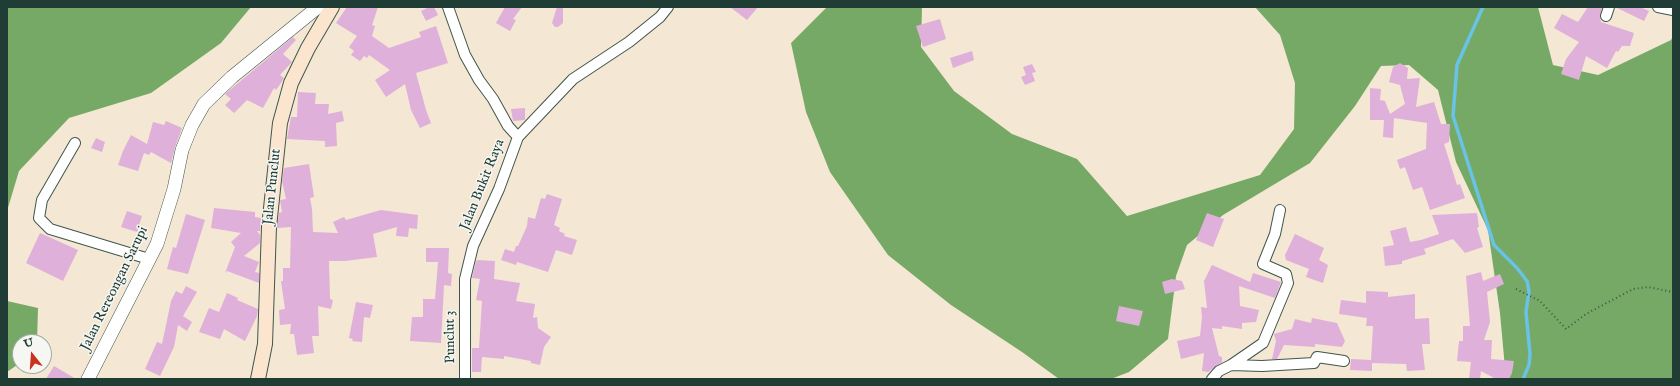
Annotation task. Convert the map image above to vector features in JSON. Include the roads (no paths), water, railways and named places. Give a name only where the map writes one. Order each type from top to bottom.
[{"type":"main road","name":"Jalan Punclut","points":[[258,379],[265,344],[269,227],[280,123],[291,83],[308,48],[332,7]]},
{"type":"street","name":"Jalan Rereongan Sarupi","points":[[88,379],[157,244],[172,196],[182,150],[192,125],[204,104],[232,77],[318,7]]},
{"type":"street","name":"Jalan Bukit Raya","points":[[448,7],[466,55],[479,80],[493,99],[508,126],[518,137],[499,189],[473,246],[465,279],[464,294]]},
{"type":"street","points":[[518,137],[573,79],[629,42],[660,17],[668,7]]},
{"type":"street","points":[[1658,7],[1673,10]]},
{"type":"street","points":[[75,143],[42,200],[39,218],[50,229],[149,259]]},
{"type":"street","points":[[1212,379],[1219,371],[1231,365],[1263,343],[1288,283],[1286,274],[1263,264],[1275,234],[1280,210]]},
{"type":"street","name":"Punclut 3","points":[[464,294],[465,379]]},
{"type":"street","points":[[1231,365],[1262,366],[1314,363],[1318,357],[1344,361]]},
{"type":"waterway","points":[[1483,7],[1457,65],[1453,116],[1494,245],[1517,268],[1527,281],[1529,291],[1526,312],[1530,354],[1529,365],[1523,379]]}]
